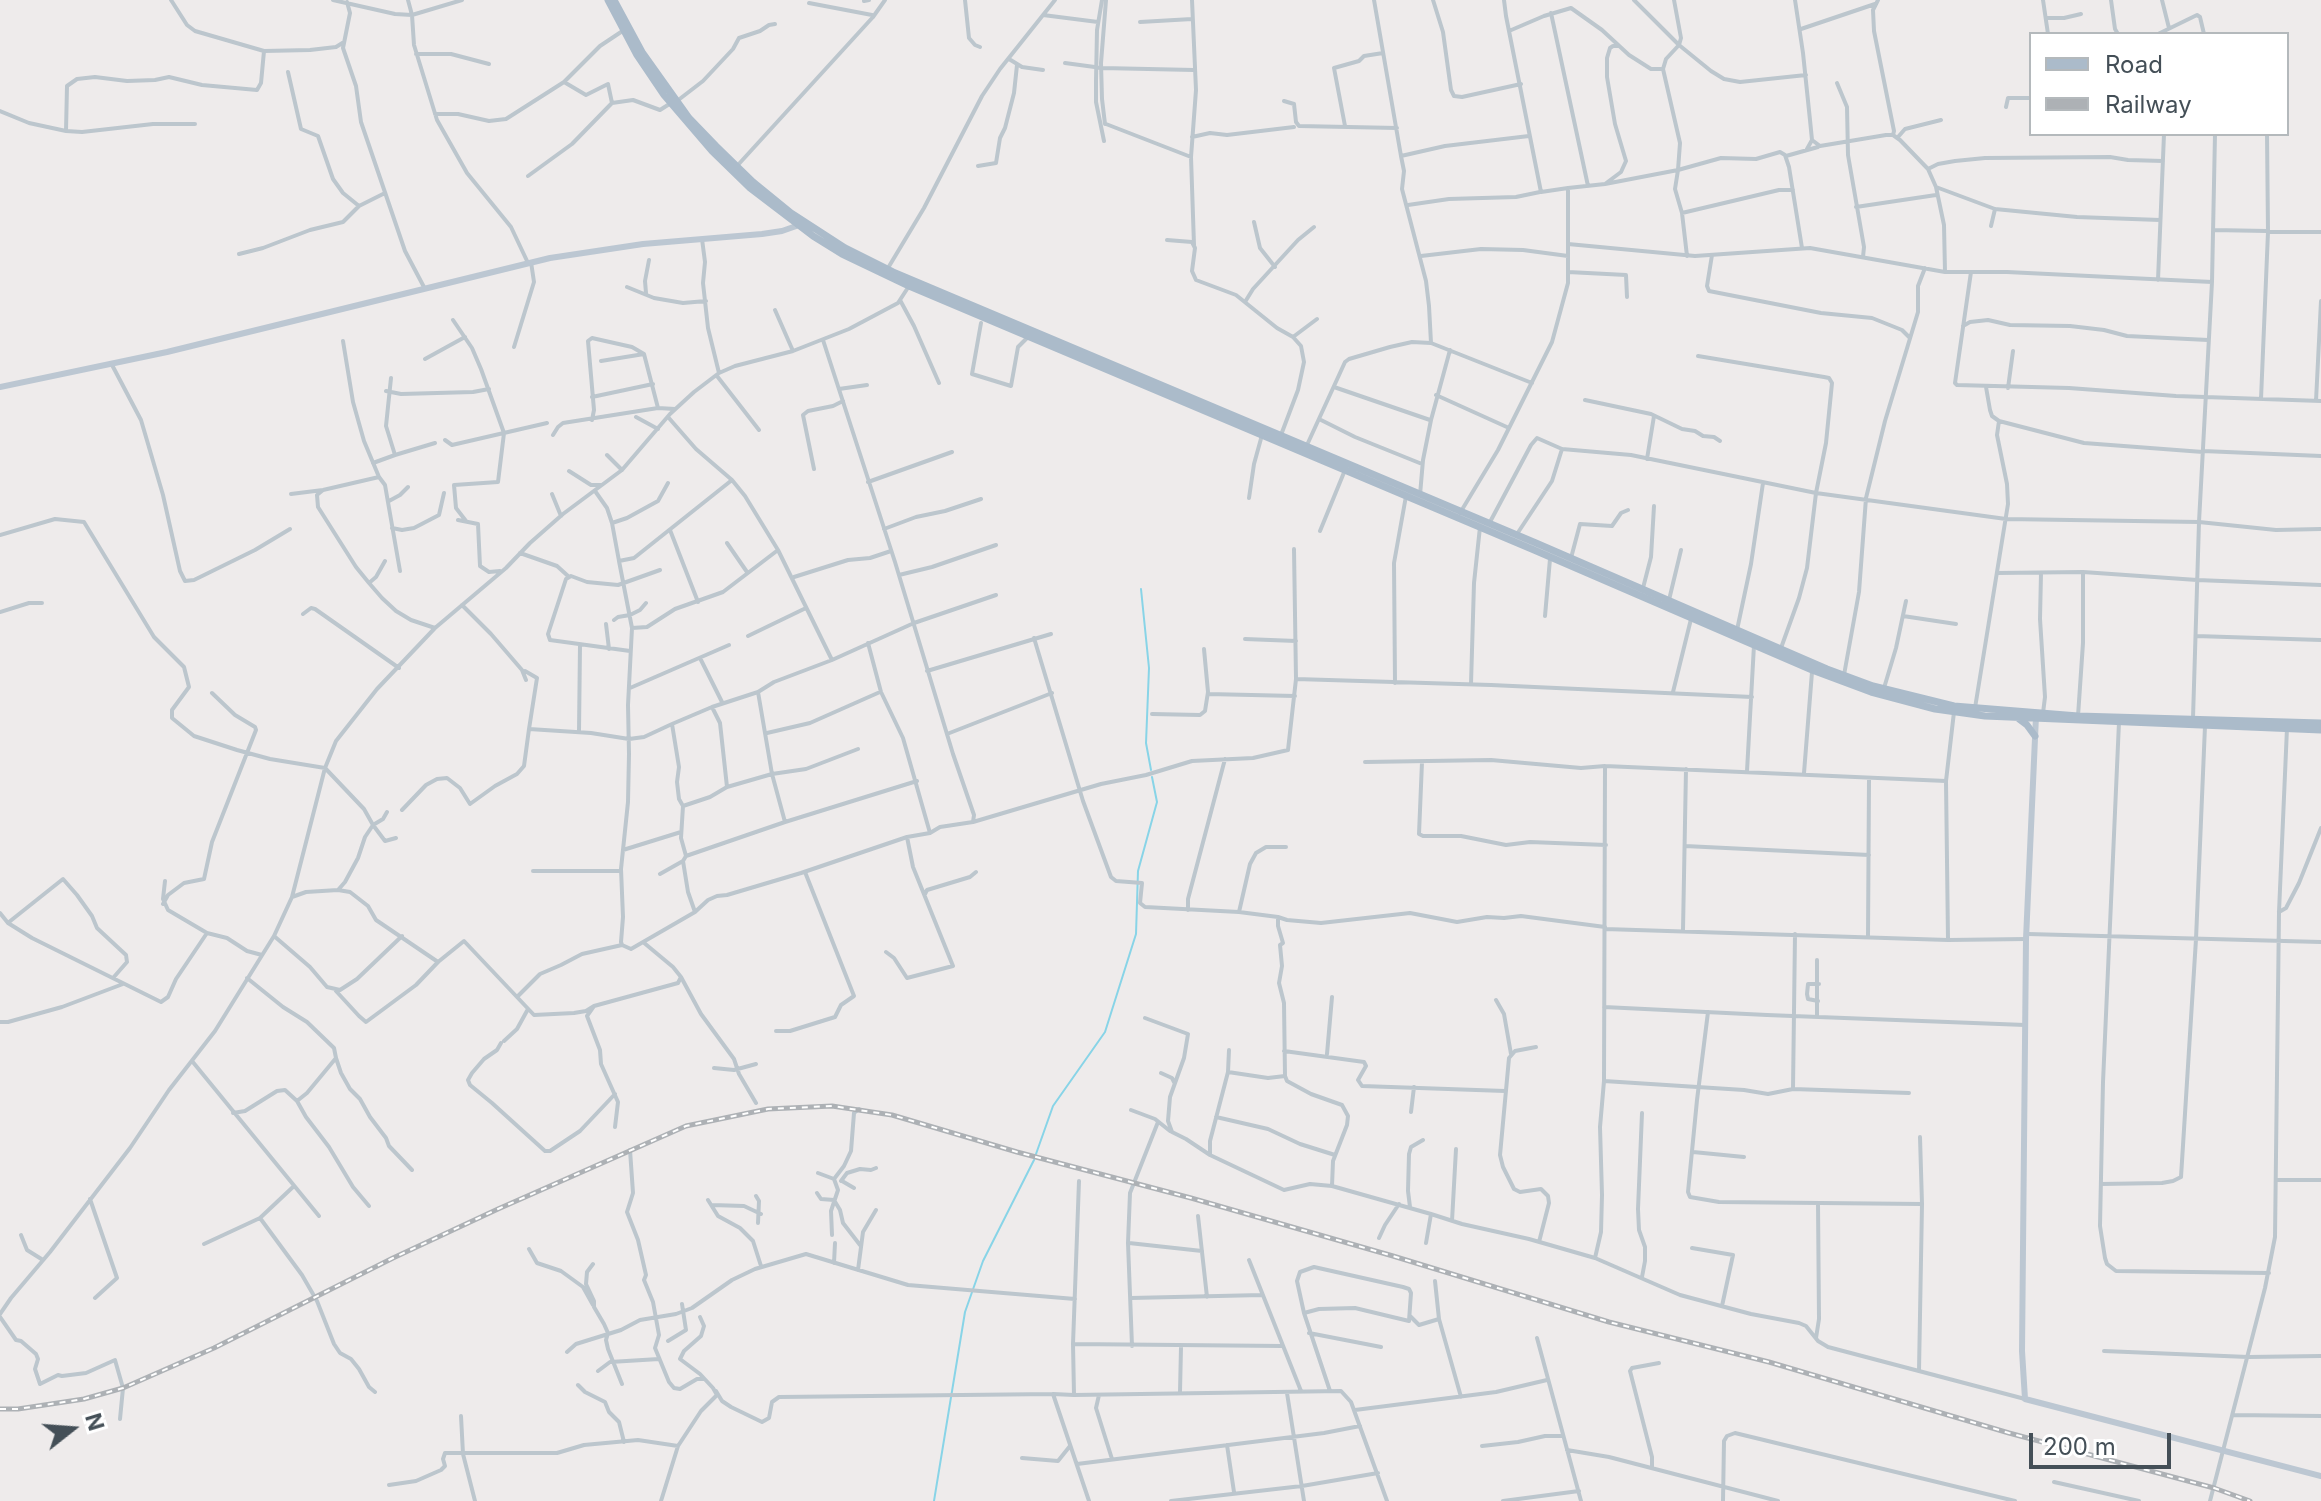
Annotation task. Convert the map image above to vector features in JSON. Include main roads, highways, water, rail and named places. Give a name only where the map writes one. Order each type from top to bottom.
[{"type":"main road","points":[[611,0],[637,55],[721,160],[750,188],[842,254],[909,286],[1406,496],[1489,523],[1844,675],[1884,689],[1975,708],[2119,722],[2205,726],[2321,723]]},
{"type":"main road","points":[[611,0],[674,102],[753,182],[802,224],[845,248],[1420,495],[1480,527],[1847,685],[1905,703],[1954,712],[2017,718],[2038,715],[2193,718],[2321,730]]},
{"type":"main road","points":[[2017,718],[2035,736]]},
{"type":"waterway","points":[[1141,589],[1149,668],[1146,743],[1151,770]]},
{"type":"waterway","points":[[1036,1154],[1053,1106],[1105,1032],[1136,934],[1138,871],[1157,802],[1152,777]]},
{"type":"waterway","points":[[934,1501],[965,1312],[983,1261],[1034,1160]]},
{"type":"railway","points":[[0,1409],[84,1399],[123,1388],[214,1348],[498,1209],[686,1126],[768,1109],[832,1106],[892,1115],[1191,1198],[1609,1322],[1769,1362],[2009,1433],[2214,1488],[2250,1501]]}]
